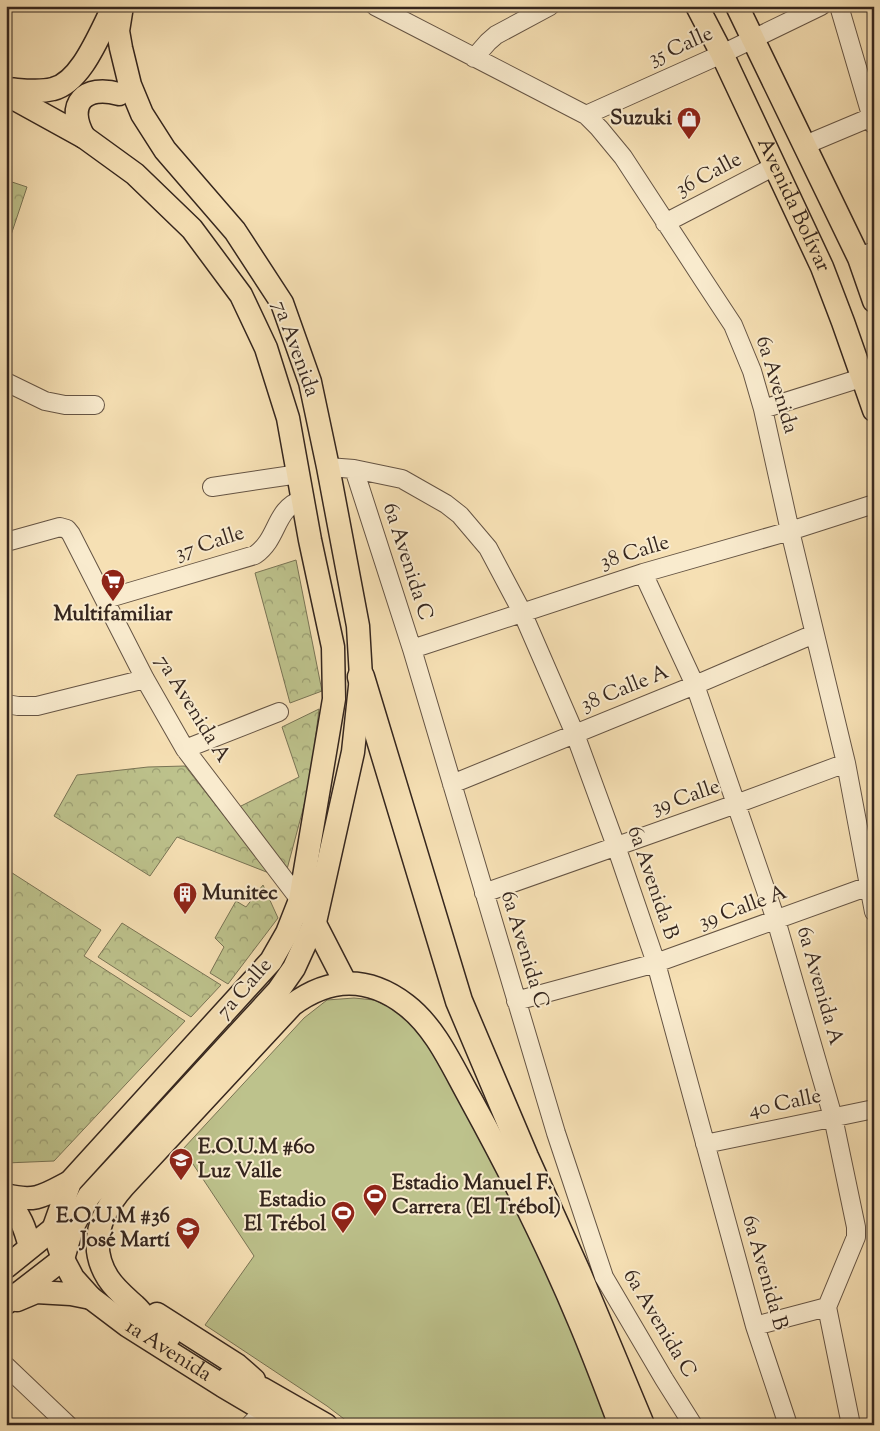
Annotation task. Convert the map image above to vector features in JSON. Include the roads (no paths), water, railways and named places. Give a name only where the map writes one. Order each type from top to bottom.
[{"type":"highway","points":[[361,677],[459,1001],[525,1157],[577,1272],[641,1425]]},
{"type":"main road","points":[[6,89],[46,91],[70,81],[81,67],[114,6]]},
{"type":"main road","name":"7a Avenida","points":[[122,6],[118,31],[125,69],[133,95],[164,150],[235,231],[282,304],[310,382],[358,626],[361,677]]},
{"type":"main road","name":"Avenida Bolívar","points":[[697,6],[722,54],[822,268],[868,376],[874,410]]},
{"type":"main road","name":"Avenida Bolívar","points":[[737,6],[805,145],[866,254],[874,301]]},
{"type":"main road","points":[[118,31],[114,53],[114,71],[119,94],[137,123],[164,150]]},
{"type":"main road","points":[[84,137],[78,128],[76,116],[78,106],[83,98],[91,93],[101,91],[119,94]]},
{"type":"main road","name":"7a Avenida","points":[[6,94],[84,137],[136,174],[192,230],[240,296],[266,348],[288,418],[333,647],[334,698]]},
{"type":"main road","name":"7a Calle","points":[[6,1268],[53,1230],[89,1196],[278,991],[294,968],[315,922],[353,752],[361,677]]},
{"type":"main road","name":"7a Calle","points":[[53,1230],[70,1182],[271,961],[287,934],[300,900],[334,698]]},
{"type":"main road","points":[[300,900],[315,922],[345,982]]},
{"type":"main road","points":[[326,1425],[259,1408],[229,1377],[152,1325],[137,1307],[120,1293],[108,1279],[100,1260],[98,1235],[108,1206],[124,1186],[292,1005],[302,997],[325,987],[345,982],[366,986],[392,995],[420,1017],[431,1031],[475,1108],[543,1241],[579,1322],[620,1425]]},
{"type":"main road","points":[[6,1195],[42,1197],[70,1182]]},
{"type":"main road","name":"7a Calle","points":[[63,1259],[72,1228],[89,1196]]},
{"type":"main road","points":[[6,1200],[16,1210],[24,1225],[30,1247]]},
{"type":"main road","points":[[6,1303],[63,1259],[53,1230]]},
{"type":"main road","name":"1a Avenida","points":[[63,1259],[73,1278],[90,1298],[128,1326],[289,1425]]},
{"type":"main road","points":[[6,1303],[36,1292],[90,1298]]},
{"type":"street","name":"6a Avenida","points":[[375,6],[586,115],[617,150],[733,325],[752,371],[763,409],[814,634],[846,763],[874,912]]},
{"type":"street","points":[[474,58],[496,35],[550,6]]},
{"type":"street","name":"35 Calle","points":[[586,115],[722,54],[821,6]]},
{"type":"street","points":[[805,145],[873,119],[839,6]]},
{"type":"street","name":"36 Calle","points":[[666,223],[773,166]]},
{"type":"street","points":[[763,409],[868,376]]},
{"type":"street","points":[[6,382],[45,401],[65,405],[95,405]]},
{"type":"street","name":"6a Avenida B","points":[[328,467],[354,469],[402,479],[446,504],[460,515],[488,548],[522,612],[575,734],[656,963],[755,1326],[788,1425]]},
{"type":"street","name":"6a Avenida C","points":[[354,469],[412,649],[556,1133],[604,1277],[693,1425]]},
{"type":"street","points":[[212,487],[299,474]]},
{"type":"street","name":"37 Calle","points":[[106,600],[255,555],[269,542],[289,505],[303,499]]},
{"type":"street","name":"38 Calle","points":[[412,649],[643,573],[790,531],[874,504]]},
{"type":"street","name":"7a Avenida A","points":[[6,542],[60,527],[68,529],[145,679],[185,748],[300,900]]},
{"type":"street","name":"6a Avenida A","points":[[643,573],[695,685],[776,920],[834,1116],[856,1227],[856,1237],[827,1307]]},
{"type":"street","name":"38 Calle A","points":[[452,784],[695,685],[814,634]]},
{"type":"street","points":[[6,704],[37,706],[145,679]]},
{"type":"street","points":[[185,748],[279,712]]},
{"type":"street","name":"39 Calle","points":[[484,893],[846,763]]},
{"type":"street","name":"39 Calle A","points":[[516,1001],[656,963],[869,886]]},
{"type":"street","name":"40 Calle","points":[[705,1144],[874,1109]]},
{"type":"street","points":[[755,1326],[827,1307],[851,1425]]},
{"type":"street","points":[[6,1366],[68,1425]]},
{"type":"place","name":"Suzuki","points":[[689,140]]},
{"type":"place","name":"Multifamiliar","points":[[113,602]]},
{"type":"place","name":"Munitec","points":[[185,915]]},
{"type":"place","name":"E.O.U.M #60 Luz Valle","points":[[181,1181]]},
{"type":"place","name":"Estadio Manuel F. Carrera (El Trébol)","points":[[375,1217]]},
{"type":"place","name":"Estadio El Trébol","points":[[343,1234]]},
{"type":"place","name":"E.O.U.M #36 José Martí","points":[[188,1250]]}]
